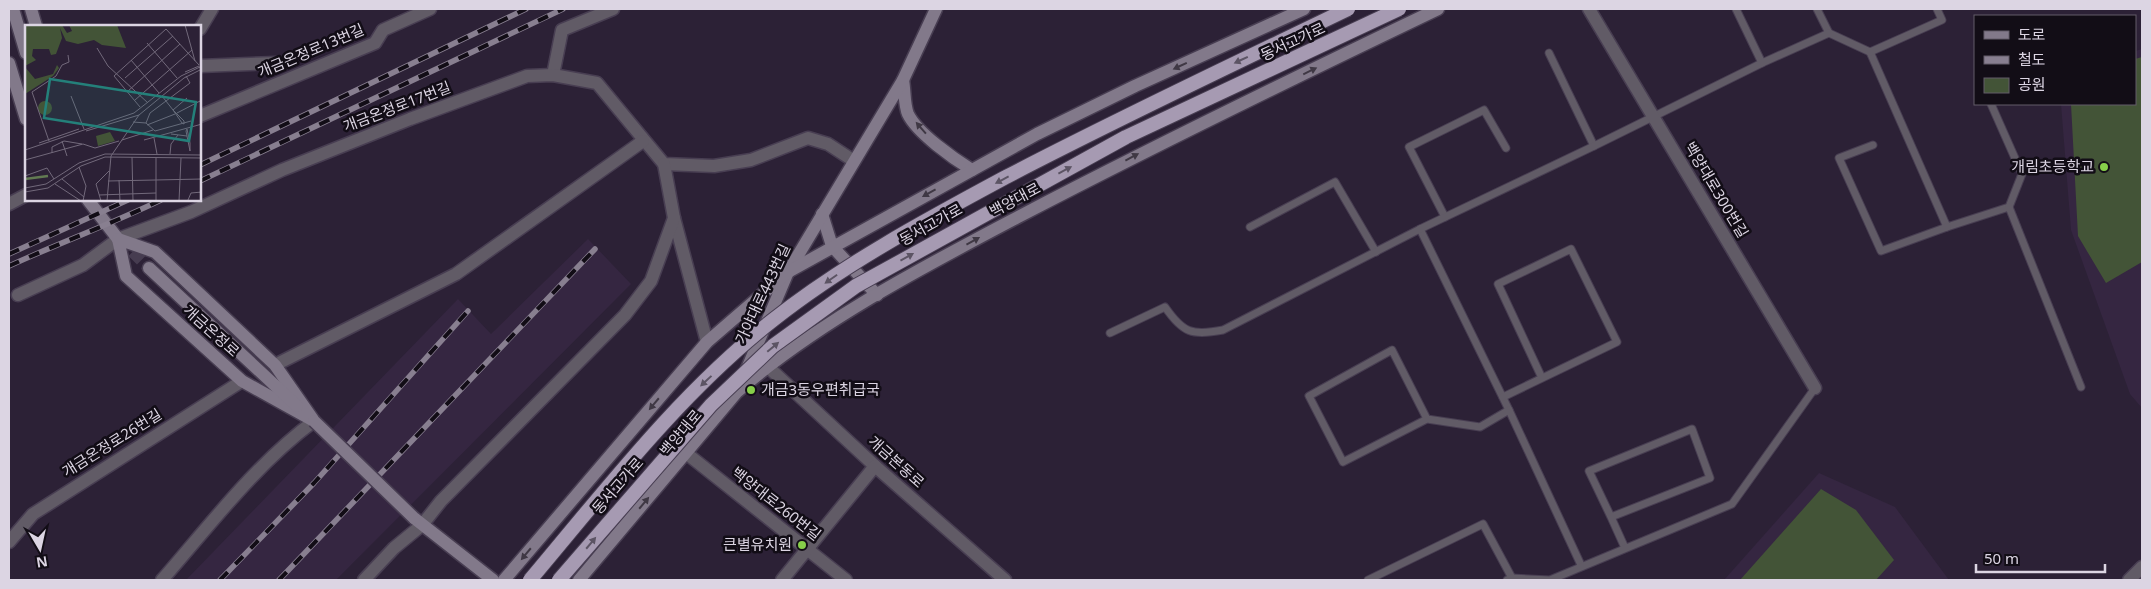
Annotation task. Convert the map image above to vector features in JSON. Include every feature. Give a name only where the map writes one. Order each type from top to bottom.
[{"type":"highway","name":"동서고가로","points":[[530,580],[687,399],[772,320],[854,262],[962,201],[1115,120],[1348,9]]},
{"type":"highway","name":"동서고가로","points":[[559,580],[711,405],[773,346],[856,286],[1126,137],[1399,9]]},
{"type":"main road","points":[[13,9],[25,50]]},
{"type":"main road","points":[[31,9],[36,25]]},
{"type":"main road","name":"가야대로443번길","points":[[737,392],[788,272],[903,80],[936,9]]},
{"type":"main road","points":[[504,580],[707,342],[788,272],[1037,134],[1304,9]]},
{"type":"main road","name":"백양대로","points":[[579,580],[737,392],[767,366],[876,295],[979,238],[1142,152],[1438,9]]},
{"type":"main road","points":[[9,63],[25,116]]},
{"type":"main road","points":[[903,80],[908,114],[949,156],[972,170]]},
{"type":"main road","name":"개금온정로","points":[[89,201],[118,239],[126,276],[242,380],[314,421]]},
{"type":"main road","points":[[822,214],[832,246],[876,295]]},
{"type":"main road","name":"개금온정로","points":[[118,239],[155,252],[275,365],[314,421]]},
{"type":"main road","name":"개금온정로","points":[[149,268],[236,351],[314,421],[418,522],[492,580]]},
{"type":"street","points":[[201,27],[212,9]]},
{"type":"street","name":"개금온정로13번길","points":[[201,116],[375,43],[383,30],[430,9]]},
{"type":"street","points":[[553,74],[562,30],[613,9]]},
{"type":"street","name":"백양대로300번길","points":[[1589,9],[1815,388]]},
{"type":"street","points":[[201,66],[276,64]]},
{"type":"street","name":"개금온정로17번길","points":[[18,294],[83,265],[118,239],[192,212],[282,170],[410,119],[527,76],[553,74],[596,83],[664,164]]},
{"type":"street","points":[[707,342],[674,218],[664,164],[714,166],[751,160],[808,138],[828,144],[854,161]]},
{"type":"street","points":[[275,365],[456,274],[643,141]]},
{"type":"street","points":[[9,204],[25,196]]},
{"type":"street","points":[[364,580],[418,522],[625,315],[651,281],[674,218]]},
{"type":"street","name":"개금본동로","points":[[767,366],[1004,580]]},
{"type":"street","name":"개금온정로26번길","points":[[9,542],[33,514],[242,380]]},
{"type":"street","points":[[162,580],[216,516],[274,455],[314,421]]},
{"type":"street","name":"백양대로260번길","points":[[686,453],[846,580]]},
{"type":"street","points":[[782,580],[876,466]]},
{"type":"street","points":[[2129,580],[2142,567]]},
{"type":"lane","points":[[1736,9],[1762,62]]},
{"type":"lane","points":[[1817,9],[1829,33],[1870,52],[1947,227]]},
{"type":"lane","points":[[1870,52],[1942,20],[1937,9]]},
{"type":"lane","points":[[1110,333],[1164,307],[1178,325],[1192,333],[1223,330],[1420,229],[1654,117],[1762,62],[1829,33]]},
{"type":"lane","points":[[1549,53],[1594,146]]},
{"type":"lane","points":[[1991,105],[2022,174],[2009,207],[2081,388]]},
{"type":"lane","points":[[1445,217],[1409,146],[1484,110],[1506,148]]},
{"type":"lane","points":[[1873,145],[1839,158],[1881,251],[2009,207]]},
{"type":"lane","points":[[1250,227],[1335,182],[1376,252]]},
{"type":"lane","points":[[1420,229],[1510,410],[1581,565]]},
{"type":"lane","points":[[1503,397],[1617,342],[1571,249],[1498,284],[1542,378]]},
{"type":"lane","points":[[1426,419],[1392,350],[1309,396],[1344,462],[1426,419],[1480,427],[1510,410]]},
{"type":"lane","points":[[1368,580],[1483,524],[1510,579],[1550,580],[1581,565],[1732,504],[1815,388]]},
{"type":"lane","points":[[1611,518],[1710,478],[1692,430],[1589,471],[1625,548]]},
{"type":"shaded area","name":"개림초등학교","points":[[2142,49],[2142,408],[2130,394],[2071,230],[2061,105],[2136,105],[2136,51]]},
{"type":"shaded area","points":[[588,239],[631,284],[336,580],[186,580],[458,299],[491,334]]},
{"type":"shaded area","points":[[1819,473],[1895,507],[1949,580],[1724,580]]},
{"type":"green space","name":"개림초등학교","points":[[2142,57],[2142,262],[2106,283],[2078,236],[2071,105],[2136,105],[2136,59]]},
{"type":"green space","points":[[1821,489],[1856,510],[1894,560],[1876,580],[1740,580]]},
{"type":"tunnel","points":[[120,239],[149,268]]},
{"type":"railway","points":[[201,165],[526,9]]},
{"type":"railway","points":[[201,181],[563,9]]},
{"type":"railway","points":[[9,254],[126,201]]},
{"type":"railway","points":[[9,266],[159,201]]},
{"type":"railway","points":[[279,580],[595,249]]},
{"type":"railway","points":[[220,580],[314,483],[468,311]]},
{"type":"place","name":"개림초등학교","points":[[2104,167]]},
{"type":"place","name":"개금3동우편취급국","points":[[751,390]]},
{"type":"place","name":"큰별유치원","points":[[802,545]]}]
